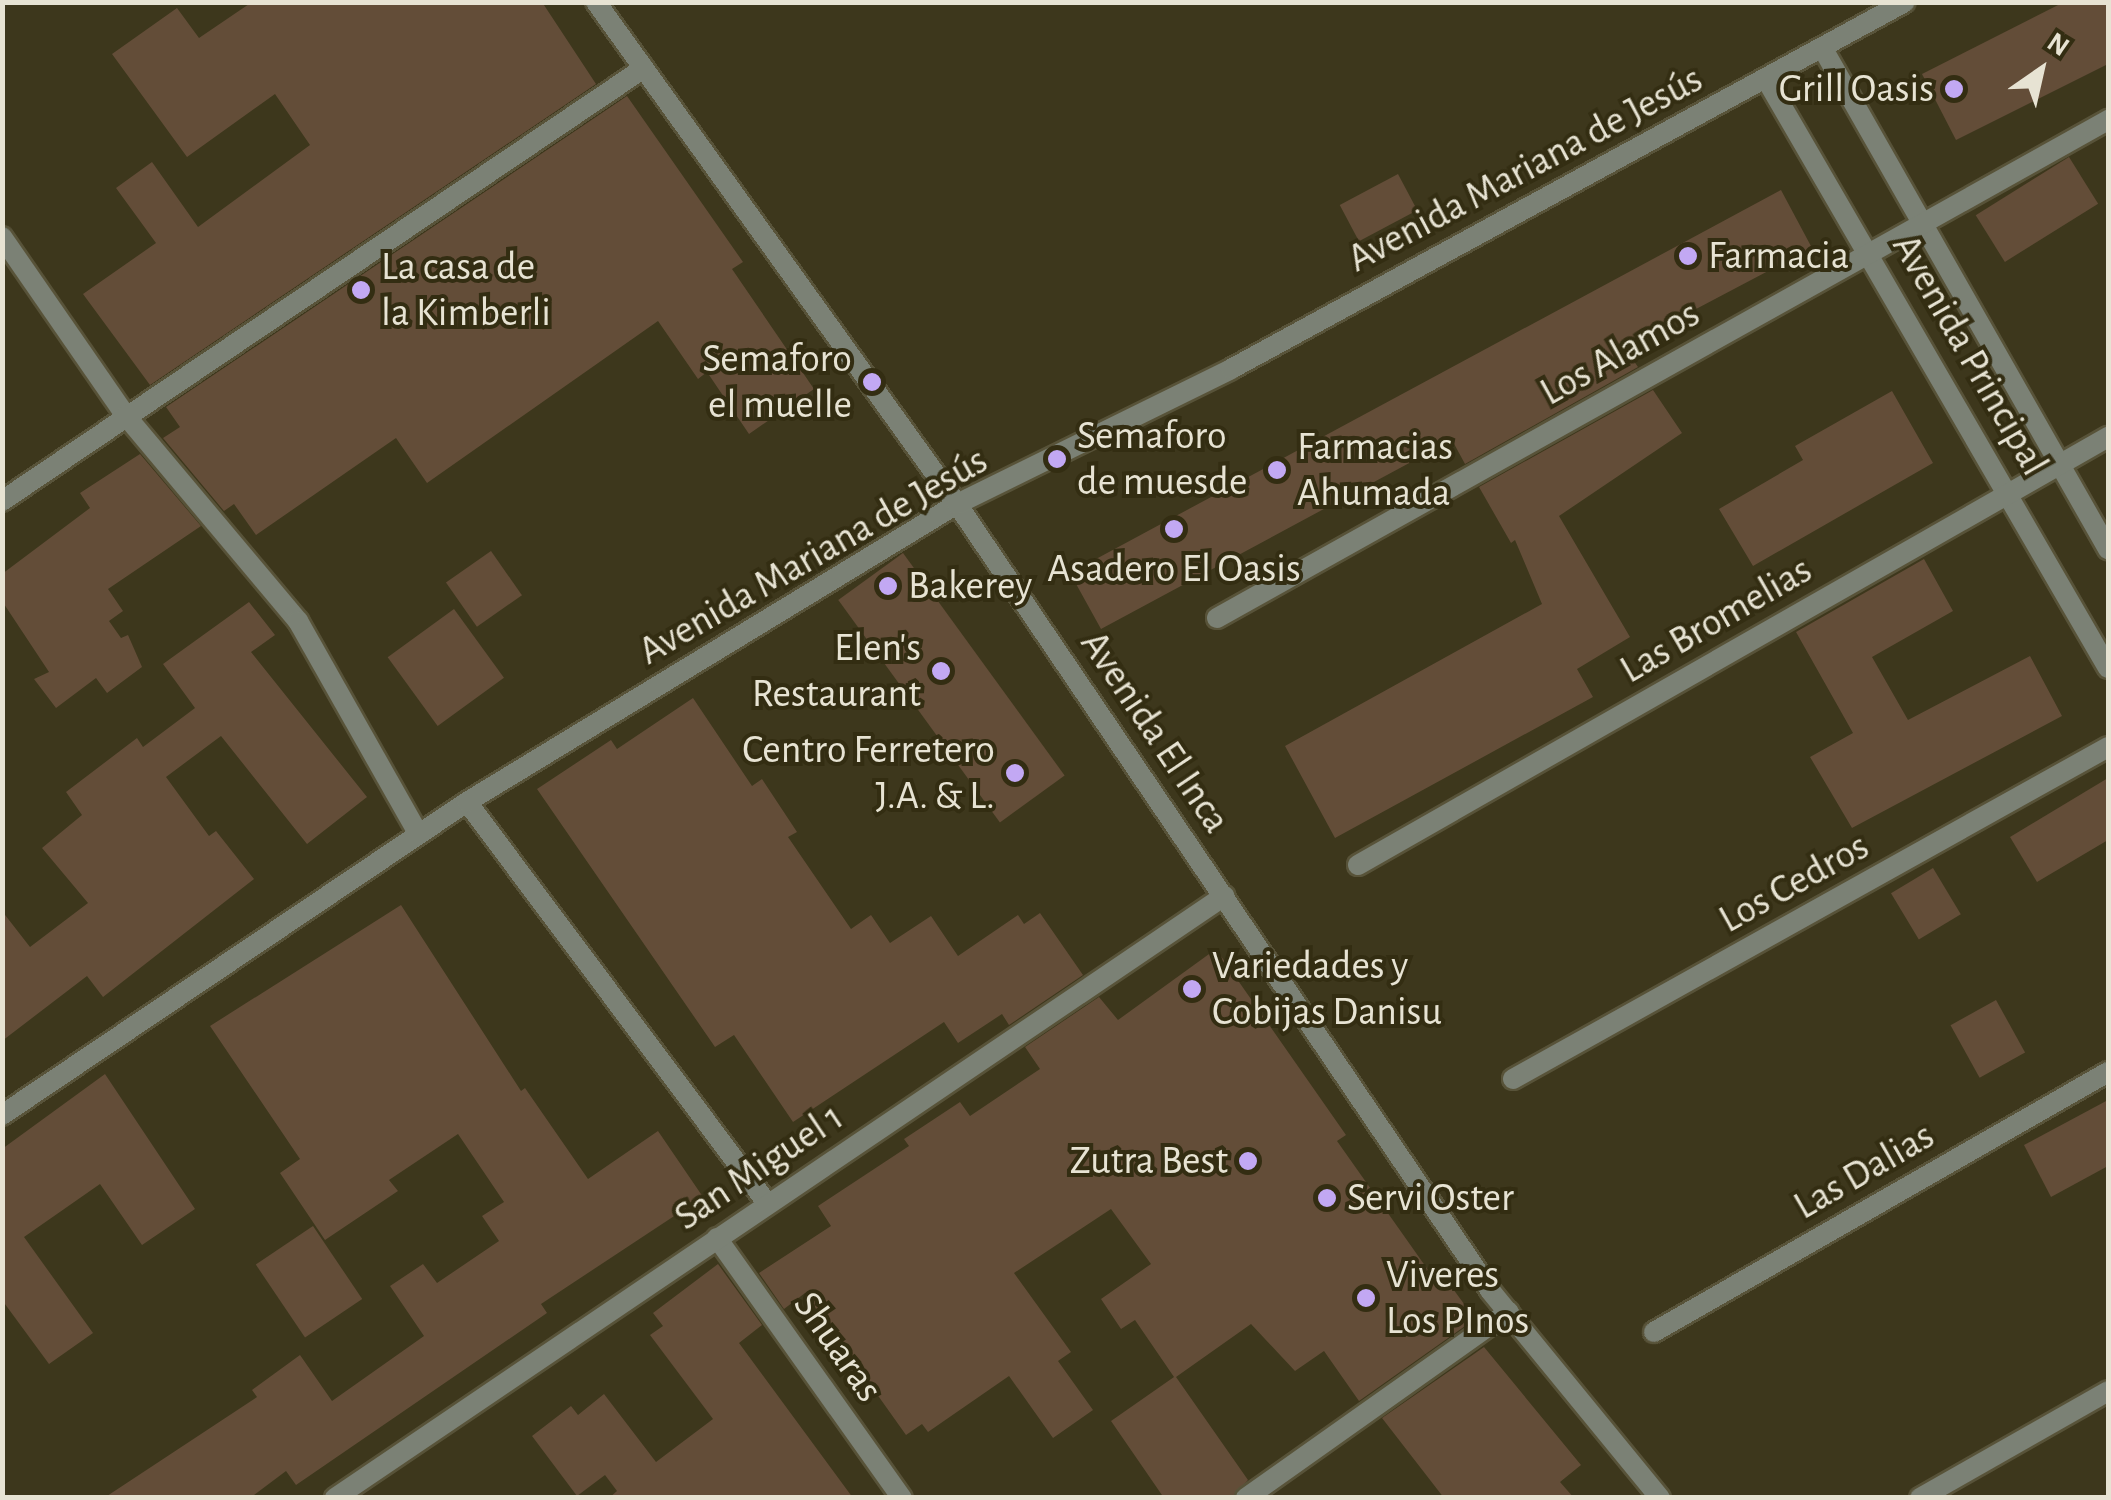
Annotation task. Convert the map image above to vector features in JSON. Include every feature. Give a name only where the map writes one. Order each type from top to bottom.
[{"type":"street","name":"Avenida El Inca","points":[[596,2],[957,504],[1508,1312],[1660,1498]]},
{"type":"street","name":"Avenida Mariana de Jesús","points":[[2,1115],[418,833],[957,504],[1231,369],[1905,2]]},
{"type":"street","name":"Avenida Principal","points":[[1823,50],[1926,222],[2108,548]]},
{"type":"street","points":[[2,501],[644,68]]},
{"type":"street","name":"Avenida Principal","points":[[1766,79],[1872,252],[2108,668]]},
{"type":"street","name":"Los Alamos","points":[[1217,618],[2108,120]]},
{"type":"street","points":[[2,237],[126,416],[298,621],[418,833]]},
{"type":"street","name":"Las Bromelias","points":[[1358,864],[2108,436]]},
{"type":"street","name":"Los Cedros","points":[[1514,1079],[2108,747]]},
{"type":"street","points":[[467,802],[767,1204]]},
{"type":"street","name":"San Miguel 1","points":[[335,1498],[1224,896]]},
{"type":"street","name":"Las Dalias","points":[[1654,1332],[2108,1072]]},
{"type":"street","name":"Shuaras","points":[[717,1238],[902,1498]]},
{"type":"street","points":[[1246,1498],[1508,1312]]},
{"type":"street","points":[[1920,1498],[2108,1390]]},
{"type":"building","points":[[252,2],[542,2],[596,84],[150,385],[83,294],[156,243],[116,188],[152,162],[198,227],[310,145],[275,94],[187,157],[112,54],[177,8],[199,38]]},
{"type":"building","points":[[2064,2],[2108,2],[2108,64],[1956,140],[1922,74]]},
{"type":"building","points":[[627,96],[743,262],[732,269],[814,389],[749,434],[707,372],[698,379],[658,321],[427,483],[396,438],[256,535],[234,504],[224,511],[163,438],[180,427],[166,407]]},
{"type":"building","points":[[2069,157],[2098,204],[2005,262],[1976,215]]},
{"type":"building","points":[[1398,174],[1417,210],[1359,241],[1340,205]]},
{"type":"building","points":[[1781,190],[1812,248],[1624,347],[1638,367],[1465,464],[1452,440],[1101,629],[1070,573]]},
{"type":"building","points":[[1653,390],[1682,433],[1559,516],[1630,637],[1577,669],[1593,697],[1335,838],[1285,746],[1542,604],[1515,540],[1511,543],[1479,487]]},
{"type":"building","points":[[1892,391],[1933,463],[1753,566],[1719,509],[1803,460],[1795,446]]},
{"type":"building","points":[[140,454],[201,526],[108,589],[123,611],[109,621],[121,638],[128,635],[142,667],[107,693],[96,678],[56,708],[34,679],[49,672],[2,601],[2,574],[90,508],[80,493]]},
{"type":"building","points":[[491,551],[522,595],[477,627],[446,583]]},
{"type":"building","points":[[903,553],[1065,775],[1000,823],[838,600]]},
{"type":"building","points":[[1924,559],[1953,611],[1872,657],[1908,720],[2030,656],[2062,716],[1852,828],[1810,757],[1853,733],[1796,632]]},
{"type":"building","points":[[249,602],[275,635],[251,652],[367,797],[307,844],[221,736],[166,777],[209,836],[216,831],[254,879],[103,997],[87,976],[2,1041],[2,911],[30,947],[88,903],[42,848],[82,815],[66,792],[137,738],[143,747],[195,708],[163,664]]},
{"type":"building","points":[[454,609],[504,678],[438,726],[388,657]]},
{"type":"building","points":[[693,698],[752,786],[762,779],[797,832],[788,837],[851,929],[871,915],[890,943],[931,916],[958,956],[1018,915],[1024,924],[1040,913],[1083,975],[1009,1025],[1002,1014],[958,1043],[944,1022],[793,1122],[734,1035],[715,1047],[537,789],[611,740],[617,749]]},
{"type":"building","points":[[2108,778],[2108,840],[2037,882],[2010,837]]},
{"type":"building","points":[[1933,868],[1961,914],[1919,940],[1891,893]]},
{"type":"building","points":[[401,905],[521,1091],[525,1088],[588,1179],[658,1131],[703,1197],[541,1304],[547,1313],[296,1485],[286,1471],[250,1498],[104,1498],[257,1397],[252,1390],[300,1355],[332,1401],[424,1336],[390,1286],[423,1264],[437,1283],[499,1241],[482,1216],[504,1202],[458,1134],[389,1180],[398,1191],[325,1240],[280,1173],[300,1159],[210,1026]]},
{"type":"building","points":[[1216,949],[1346,1135],[1337,1141],[1433,1277],[1440,1271],[1475,1319],[1359,1401],[1324,1351],[1295,1371],[1251,1324],[1176,1377],[1248,1480],[1232,1498],[1164,1498],[1111,1421],[1174,1377],[1135,1320],[1121,1329],[1101,1299],[1151,1264],[1111,1209],[1014,1273],[1071,1352],[1058,1361],[1093,1410],[1053,1438],[1009,1376],[928,1432],[922,1424],[906,1435],[805,1293],[784,1309],[759,1273],[831,1226],[818,1206],[909,1146],[904,1139],[960,1102],[970,1116],[1040,1069],[1025,1047],[1099,997],[1118,1020]]},
{"type":"building","points":[[1996,1000],[2025,1052],[1980,1078],[1951,1025]]},
{"type":"building","points":[[105,1074],[195,1209],[142,1245],[100,1184],[24,1237],[93,1333],[49,1364],[2,1300],[2,1149]]},
{"type":"building","points":[[2108,1100],[2108,1166],[2051,1197],[2024,1145]]},
{"type":"building","points":[[313,1226],[362,1299],[305,1338],[256,1265]]},
{"type":"building","points":[[718,1264],[762,1325],[739,1343],[853,1498],[609,1498],[617,1491],[605,1475],[577,1496],[532,1436],[571,1406],[578,1415],[604,1394],[656,1462],[713,1419],[650,1335],[663,1326],[653,1313]]},
{"type":"building","points":[[1484,1347],[1581,1465],[1560,1482],[1574,1498],[1444,1498],[1382,1418]]},
{"type":"place","name":"Grill Oasis","points":[[1954,89]]},
{"type":"place","name":"Farmacia","points":[[1688,256]]},
{"type":"place","name":"La casa de la Kimberli","points":[[361,290]]},
{"type":"place","name":"Semaforo el muelle","points":[[872,382]]},
{"type":"place","name":"Semaforo de muesde","points":[[1057,459]]},
{"type":"place","name":"Farmacias Ahumada","points":[[1277,470]]},
{"type":"place","name":"Asadero El Oasis","points":[[1174,529]]},
{"type":"place","name":"Bakerey","points":[[888,586]]},
{"type":"place","name":"Elen's Restaurant","points":[[941,671]]},
{"type":"place","name":"Centro Ferretero J.A. & L.","points":[[1015,773]]},
{"type":"place","name":"Variedades y Cobijas Danisu","points":[[1192,989]]},
{"type":"place","name":"Zutra Best","points":[[1248,1161]]},
{"type":"place","name":"Servi Oster","points":[[1327,1198]]},
{"type":"place","name":"Viveres Los PInos","points":[[1366,1298]]}]
